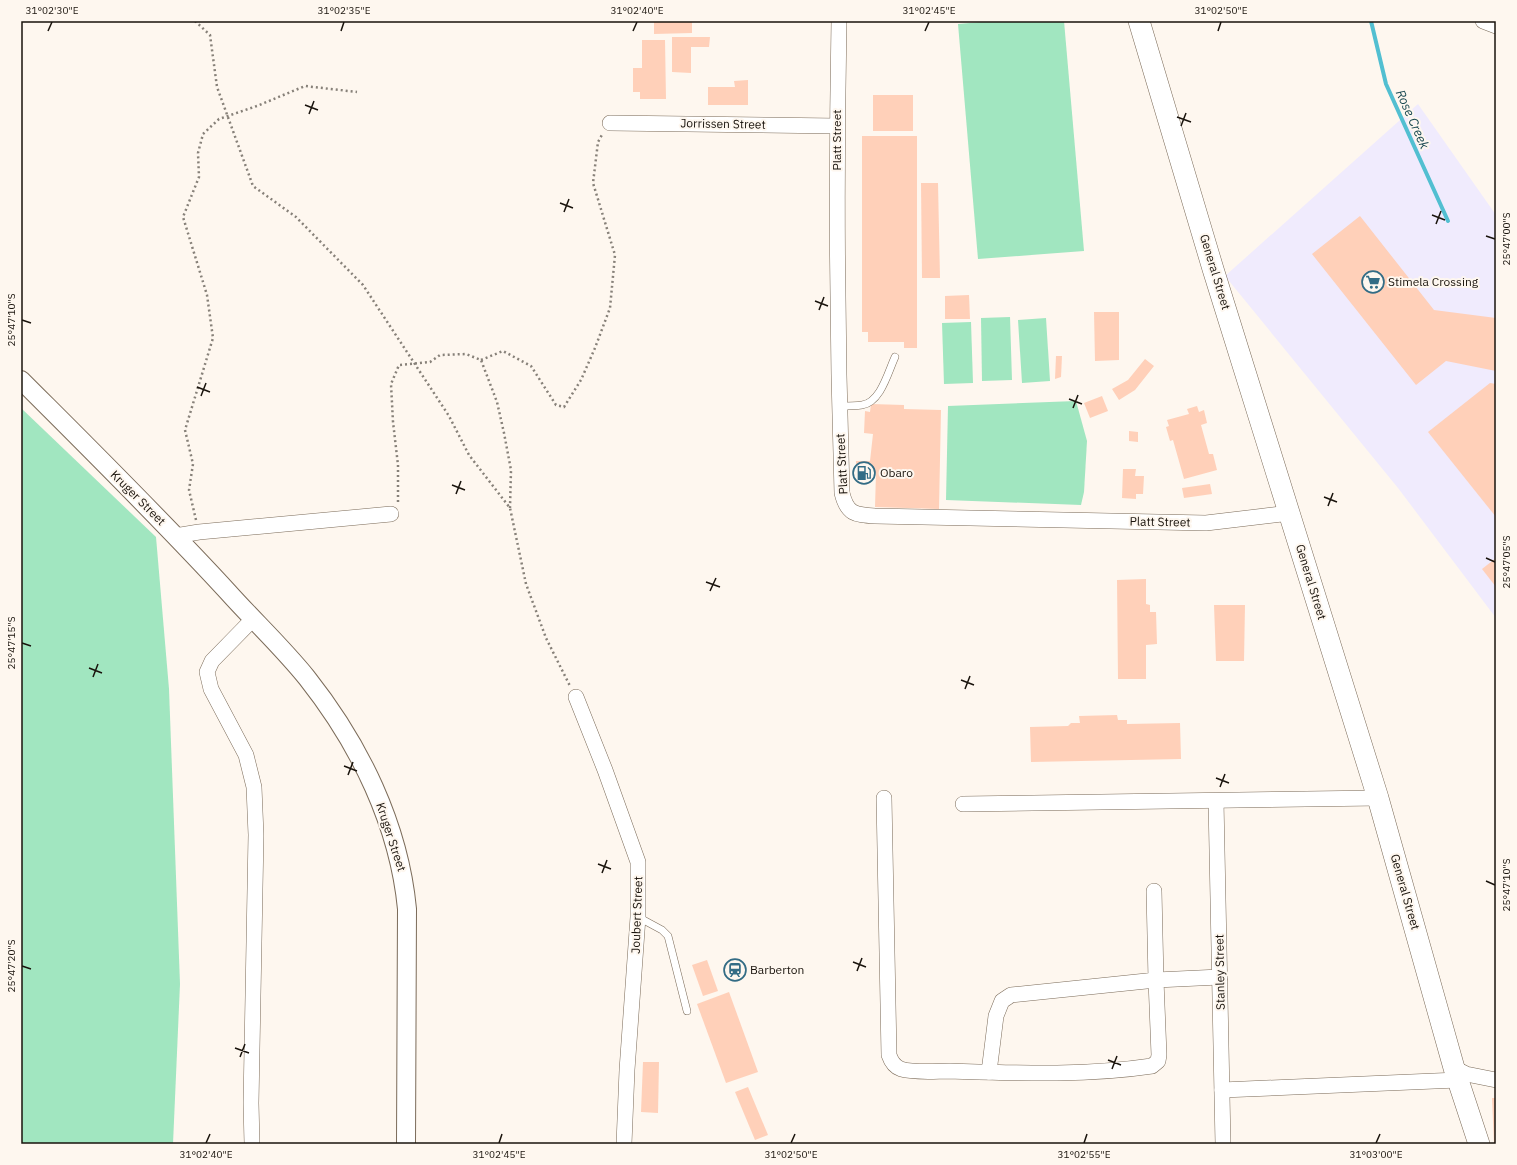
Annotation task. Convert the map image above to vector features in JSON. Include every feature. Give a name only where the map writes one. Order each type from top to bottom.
[{"type":"main road","name":"General Street","points":[[1139,21],[1213,269],[1378,798],[1456,1074],[1479,1144]]},
{"type":"street","name":"Platt Street","points":[[839,21],[837,126],[839,406],[842,494],[845,506],[853,512],[862,515],[1206,523],[1290,513]]},
{"type":"street","points":[[1483,21],[1496,26]]},
{"type":"street","name":"Jorrissen Street","points":[[610,123],[837,126]]},
{"type":"street","name":"Kruger Street","points":[[21,380],[175,536],[307,678],[337,718],[371,779],[397,848],[404,877],[407,910],[406,1144]]},
{"type":"street","points":[[175,536],[199,532],[391,514]]},
{"type":"street","points":[[252,1144],[251,1103],[256,835],[254,787],[246,754],[211,689],[207,672],[212,661],[253,619]]},
{"type":"street","name":"Joubert Street","points":[[576,697],[608,778],[636,856],[639,889],[638,917],[627,1070],[624,1144]]},
{"type":"street","points":[[884,798],[889,1056],[891,1061],[900,1069],[989,1072],[1103,1071],[1155,1065],[1158,1055],[1154,892]]},
{"type":"street","points":[[963,804],[1378,798]]},
{"type":"street","name":"Stanley Street","points":[[1216,800],[1223,1144]]},
{"type":"street","points":[[989,1072],[996,1016],[1002,1001],[1011,995],[1156,980],[1220,977]]},
{"type":"street","points":[[1222,1090],[1456,1074],[1466,1074],[1496,1080]]},
{"type":"lane","points":[[839,406],[868,404],[876,397],[895,357]]},
{"type":"lane","points":[[638,917],[662,930],[668,936],[687,1011]]},
{"type":"path","points":[[195,21],[210,35],[217,87],[253,186],[296,217],[363,285],[449,416],[469,455],[510,508]]},
{"type":"path","points":[[199,532],[189,490],[193,464],[185,430],[213,338],[207,295],[183,217],[199,177],[198,153],[203,134],[219,119],[257,106],[305,86],[357,92]]},
{"type":"path","points":[[391,514],[397,505],[399,489],[391,384],[399,365],[430,362],[440,355],[466,354],[481,360],[503,351],[531,366],[556,405],[564,407],[581,380],[610,308],[615,255],[593,183],[598,142],[610,123]]},
{"type":"path","points":[[481,360],[497,402],[504,433],[511,470],[510,508],[526,584],[546,638],[576,697]]},
{"type":"shaded area","points":[[1418,104],[1496,215],[1496,618],[1398,488],[1225,276]]},
{"type":"green space","points":[[993,21],[1064,21],[1084,251],[978,259],[958,24]]},
{"type":"green space","points":[[1010,317],[1012,380],[982,381],[981,318]]},
{"type":"green space","points":[[1046,318],[1050,381],[1022,383],[1018,320]]},
{"type":"green space","points":[[971,322],[973,383],[944,384],[942,323]]},
{"type":"green space","points":[[1076,401],[1087,441],[1084,492],[1081,505],[946,500],[948,406]]},
{"type":"green space","points":[[21,408],[156,537],[169,689],[180,984],[173,1144],[21,1144]]},
{"type":"building","points":[[654,21],[692,21],[692,33],[654,34]]},
{"type":"building","points":[[672,37],[710,37],[709,47],[691,47],[691,73],[672,72]]},
{"type":"building","points":[[642,40],[665,40],[666,99],[640,99],[640,92],[633,92],[633,68],[642,68]]},
{"type":"building","points":[[748,80],[748,105],[708,105],[708,87],[735,87],[734,81]]},
{"type":"building","points":[[873,95],[913,95],[913,131],[873,131]]},
{"type":"building","points":[[862,136],[917,136],[917,348],[904,348],[904,342],[868,342],[868,332],[862,332]]},
{"type":"building","points":[[921,183],[938,183],[940,278],[922,278]]},
{"type":"building","name":"Stimela Crossing","points":[[1360,216],[1434,310],[1496,318],[1496,371],[1446,361],[1416,385],[1312,254]]},
{"type":"building","points":[[969,295],[970,319],[945,319],[945,296]]},
{"type":"building","points":[[1094,312],[1119,312],[1119,360],[1095,361]]},
{"type":"building","points":[[1056,356],[1062,356],[1061,377],[1055,379]]},
{"type":"building","points":[[1145,359],[1154,366],[1135,390],[1119,400],[1112,389],[1128,380]]},
{"type":"building","points":[[1490,383],[1496,384],[1496,517],[1428,432]]},
{"type":"building","points":[[1102,396],[1108,411],[1090,418],[1084,403]]},
{"type":"building","points":[[871,404],[904,405],[904,409],[941,410],[939,509],[875,507],[876,473],[873,473],[873,479],[856,479],[856,461],[870,461],[873,434],[864,433],[865,411],[870,412]]},
{"type":"building","points":[[1197,406],[1199,412],[1204,410],[1207,423],[1201,425],[1209,454],[1213,454],[1217,470],[1184,479],[1173,440],[1170,441],[1166,427],[1169,426],[1167,420],[1189,414],[1187,409]]},
{"type":"building","points":[[1129,431],[1138,432],[1138,442],[1129,441]]},
{"type":"building","points":[[1123,469],[1136,469],[1135,476],[1144,476],[1143,494],[1136,494],[1136,499],[1122,498]]},
{"type":"building","points":[[1210,484],[1212,494],[1184,498],[1182,488]]},
{"type":"building","points":[[1496,558],[1496,587],[1482,569]]},
{"type":"building","points":[[1146,579],[1146,604],[1150,605],[1150,612],[1156,612],[1157,644],[1146,645],[1146,679],[1118,679],[1117,580]]},
{"type":"building","points":[[1214,605],[1245,605],[1244,661],[1216,661]]},
{"type":"building","points":[[1117,715],[1118,720],[1127,720],[1127,724],[1180,723],[1181,759],[1031,762],[1030,727],[1068,726],[1071,723],[1080,723],[1079,716]]},
{"type":"building","points":[[707,960],[718,991],[703,996],[692,965]]},
{"type":"building","points":[[729,992],[758,1072],[726,1083],[697,1004]]},
{"type":"building","points":[[643,1062],[659,1062],[658,1113],[641,1112]]},
{"type":"building","points":[[748,1087],[768,1135],[755,1140],[735,1092]]},
{"type":"building","points":[[1492,1098],[1496,1098],[1496,1144],[1494,1144]]},
{"type":"waterway","name":"Rose Creek","points":[[1371,21],[1386,84],[1448,221]]},
{"type":"place","name":"Stimela Crossing","points":[[1373,282]]},
{"type":"place","name":"Obaro","points":[[864,473]]},
{"type":"place","name":"Barberton","points":[[735,970]]}]
